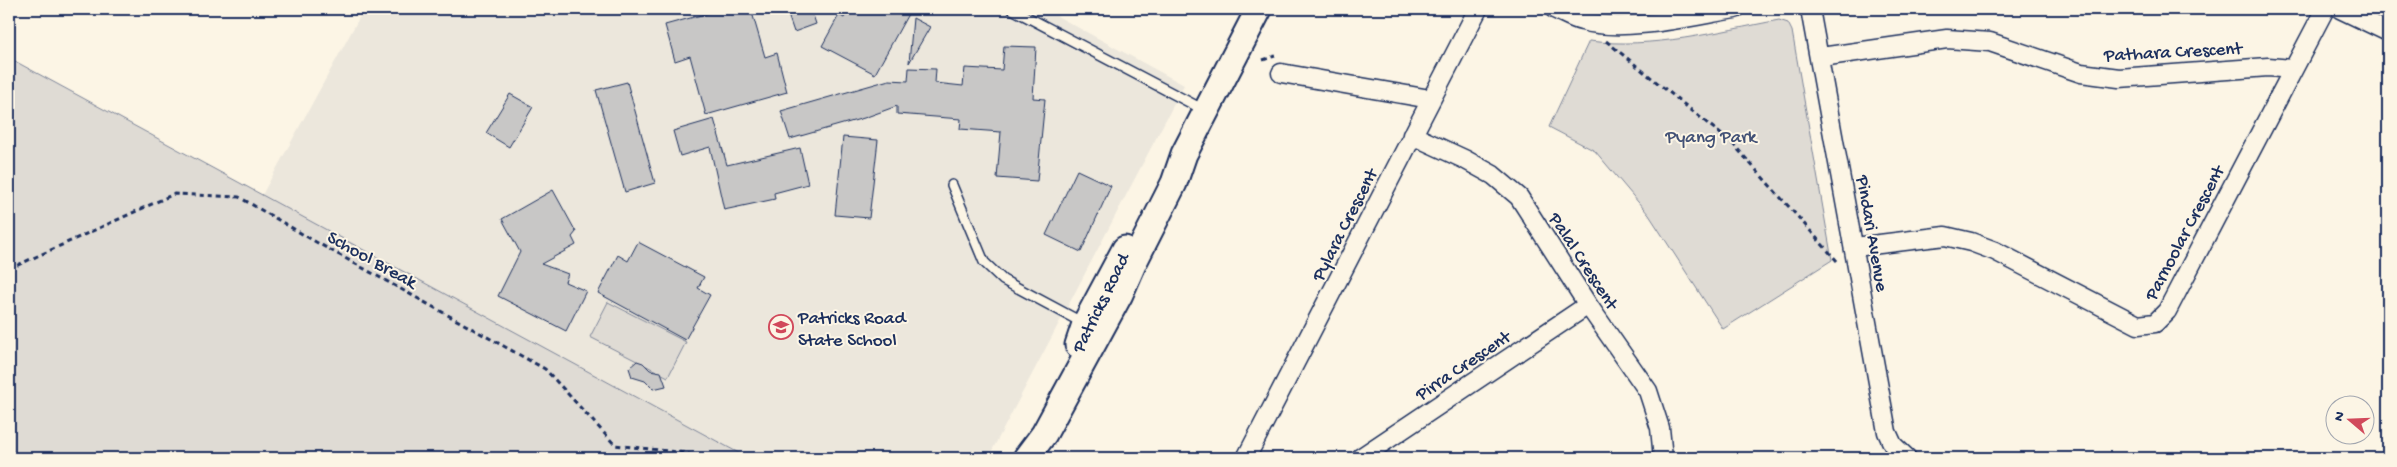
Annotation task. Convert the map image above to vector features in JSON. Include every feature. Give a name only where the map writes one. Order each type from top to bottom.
[{"type":"main road","name":"Patricks Road","points":[[1026,458],[1044,434],[1120,294],[1174,183],[1184,154],[1259,9]]},
{"type":"main road","name":"Patricks Road","points":[[1026,458],[1034,429],[1077,348],[1085,324],[1162,177],[1184,154]]},
{"type":"street","name":"Pylara Crescent","points":[[1249,457],[1430,99],[1478,9]]},
{"type":"street","points":[[1554,9],[1583,22],[1618,25],[1653,23],[1735,9]]},
{"type":"street","name":"Pindari Avenue","points":[[1810,9],[1821,57],[1888,432],[1893,445],[1906,458]]},
{"type":"street","name":"Parnoolar Crescent","points":[[1855,247],[1945,236],[1971,242],[1996,251],[2138,325],[2155,323],[2167,310],[2325,9]]},
{"type":"street","points":[[2340,9],[2388,32]]},
{"type":"street","name":"Pathara Crescent","points":[[1821,57],[1947,39],[1990,42],[2081,73],[2119,78],[2268,67],[2293,69]]},
{"type":"street","points":[[1281,65],[1430,99]]},
{"type":"street","name":"Palal Crescent","points":[[1412,135],[1464,159],[1493,175],[1519,197],[1588,304],[1648,391],[1660,428],[1663,458]]},
{"type":"street","name":"Pirra Crescent","points":[[1360,458],[1588,304]]},
{"type":"lane","points":[[1012,9],[1206,111]]},
{"type":"lane","points":[[952,185],[984,262],[1004,280],[1085,324]]},
{"type":"path","points":[[1583,22],[1733,144],[1834,255]]},
{"type":"path","points":[[1264,60],[1275,56],[1281,65]]},
{"type":"path","name":"School Break","points":[[9,269],[174,194],[239,197],[545,369],[615,444],[686,453],[700,458]]},
{"type":"shaded area","name":"Patricks Road State School","points":[[364,9],[1044,9],[1184,85],[988,458],[748,458],[262,195]]},
{"type":"green space","name":"Pyang Park","points":[[1779,20],[1788,23],[1792,31],[1832,260],[1723,329],[1649,215],[1595,151],[1549,127],[1589,41],[1637,43],[1661,41]]},
{"type":"green space","points":[[9,58],[748,458],[9,458]]},
{"type":"green space","points":[[608,302],[686,342],[668,377],[590,337]]},
{"type":"building","points":[[723,9],[751,9],[765,57],[777,53],[787,92],[706,115],[690,56],[675,61],[665,25]]},
{"type":"building","points":[[786,9],[811,9],[816,24],[794,32]]},
{"type":"building","points":[[849,9],[898,9],[908,14],[875,74],[822,46],[839,15],[844,18]]},
{"type":"building","points":[[913,18],[930,27],[909,63]]},
{"type":"building","points":[[1004,46],[1036,47],[1033,98],[1045,99],[1037,181],[997,178],[1001,132],[960,129],[961,119],[897,114],[897,106],[864,118],[790,139],[781,111],[889,80],[908,81],[909,68],[936,69],[935,83],[963,86],[965,68],[1002,70]]},
{"type":"building","points":[[627,82],[655,183],[625,192],[596,90]]},
{"type":"building","points":[[510,94],[533,107],[509,147],[486,133]]},
{"type":"building","points":[[714,119],[727,165],[800,148],[808,184],[774,193],[775,199],[724,210],[710,147],[680,156],[673,131]]},
{"type":"building","points":[[843,137],[878,140],[869,218],[835,215]]},
{"type":"building","points":[[1077,170],[1111,186],[1081,252],[1046,235]]},
{"type":"building","points":[[553,190],[576,232],[572,237],[576,245],[541,264],[568,274],[565,282],[586,291],[566,331],[498,296],[520,252],[502,219]]},
{"type":"building","points":[[638,242],[704,277],[698,288],[710,295],[685,340],[598,293],[618,255],[628,261]]},
{"type":"building","points":[[637,361],[643,363],[650,370],[661,372],[666,386],[653,389],[645,381],[632,377],[629,368]]},
{"type":"place","name":"Patricks Road State School","points":[[781,327]]}]
